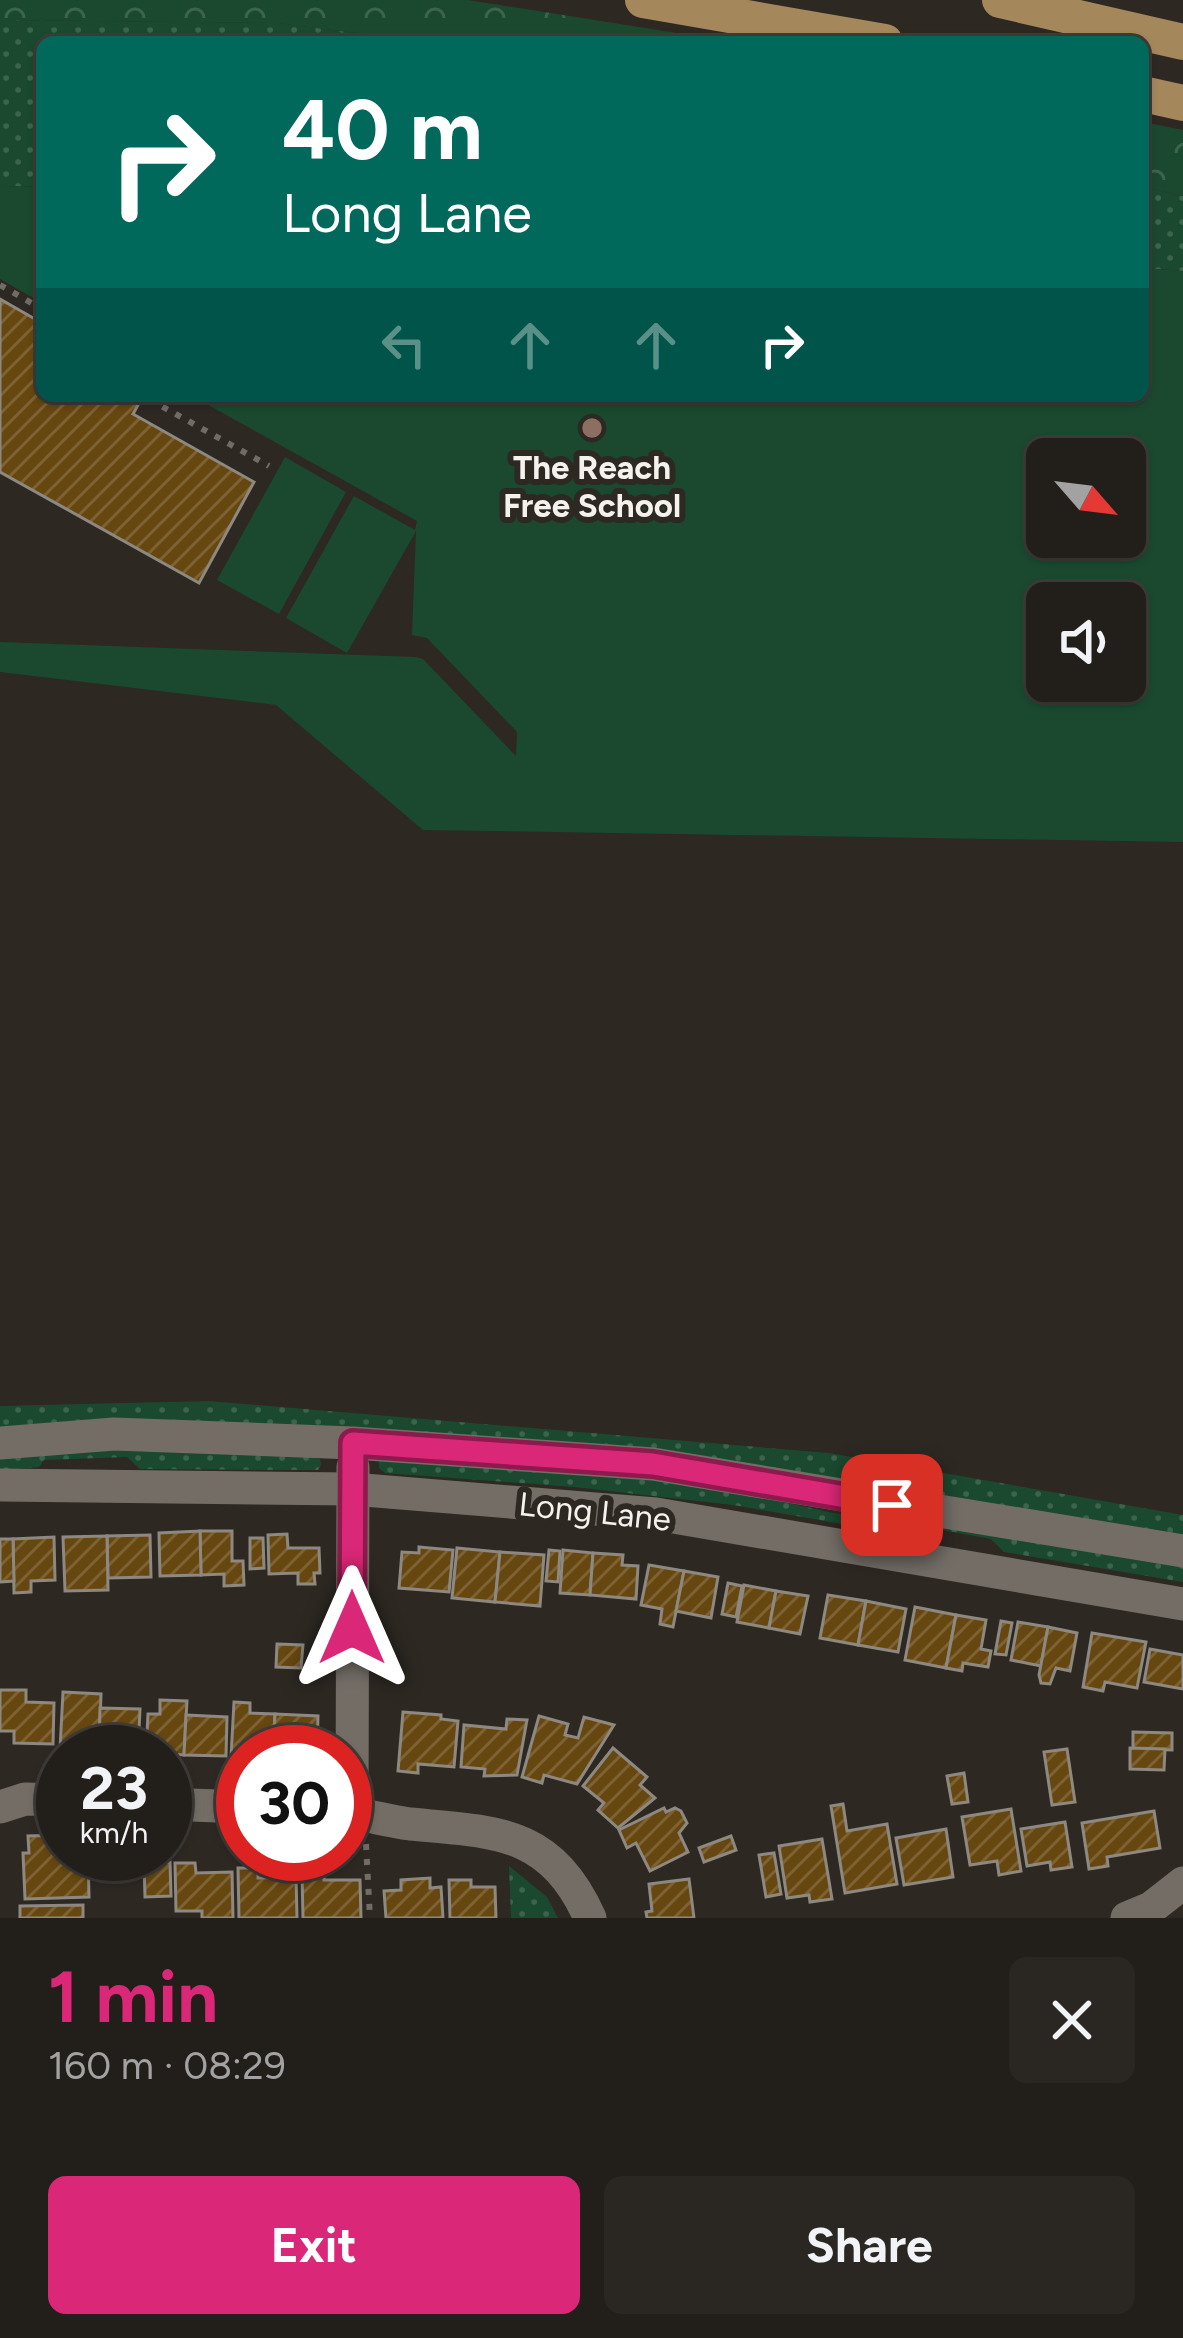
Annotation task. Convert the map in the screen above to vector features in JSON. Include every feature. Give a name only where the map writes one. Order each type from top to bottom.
[{"type":"main road","points":[[643,0],[850,36]]},
{"type":"main road","points":[[1000,0],[1183,42]]},
{"type":"main road","points":[[1149,95],[1183,103]]},
{"type":"street","name":"Long Lane","points":[[0,1443],[114,1434],[353,1443],[653,1464],[1183,1551]]},
{"type":"street","points":[[353,1443],[353,1725]]},
{"type":"street","name":"Long Lane","points":[[0,1485],[352,1489],[656,1514],[1183,1604]]},
{"type":"street","points":[[0,1807],[36,1799]]},
{"type":"street","points":[[372,1817],[503,1833],[546,1858],[578,1894],[590,1918]]},
{"type":"street","points":[[1127,1918],[1151,1908],[1183,1882]]},
{"type":"path","points":[[0,285],[36,306]]},
{"type":"path","points":[[156,402],[268,466]]},
{"type":"path","points":[[364,1881],[370,1918]]},
{"type":"green space","points":[[0,0],[468,0],[695,36],[380,36],[277,23],[0,20]]},
{"type":"green space","points":[[0,20],[277,23],[380,36],[36,36],[36,187],[0,186]]},
{"type":"green space","points":[[1149,123],[1183,130],[1183,196],[1149,188]]},
{"type":"green space","points":[[0,186],[36,187],[36,300],[0,279]]},
{"type":"green space","points":[[1149,188],[1183,196],[1183,271],[1149,268]]},
{"type":"green space","name":"The Reach Free School","points":[[1149,268],[1183,271],[1183,842],[423,830],[276,705],[0,672],[0,642],[416,657],[516,756],[517,732],[427,638],[412,635],[416,531],[347,653],[286,618],[354,496],[415,530],[417,521],[203,402],[1149,402]]},
{"type":"green space","points":[[285,457],[346,492],[279,614],[217,580]]},
{"type":"green space","points":[[209,1401],[829,1453],[1183,1515],[1183,1542],[860,1493],[0,1433],[0,1406]]},
{"type":"green space","points":[[250,1447],[320,1459],[321,1465],[318,1470],[140,1469],[127,1457],[44,1460],[39,1467],[0,1470],[0,1449]]},
{"type":"green space","points":[[379,1460],[700,1483],[833,1513],[909,1519],[1183,1559],[1183,1582],[1004,1552],[991,1539],[915,1525],[906,1535],[733,1505],[385,1473]]},
{"type":"green space","points":[[509,1866],[547,1897],[558,1918],[511,1918]]},
{"type":"building","points":[[0,299],[36,320],[36,402],[140,402],[133,414],[254,482],[199,583],[0,472]]},
{"type":"building","points":[[200,1531],[232,1531],[232,1561],[243,1561],[244,1585],[224,1586],[224,1574],[201,1575]]},
{"type":"building","points":[[200,1531],[201,1575],[160,1576],[159,1533]]},
{"type":"building","points":[[287,1534],[288,1548],[319,1548],[320,1573],[314,1573],[315,1584],[298,1584],[298,1573],[269,1574],[268,1535]]},
{"type":"building","points":[[150,1535],[151,1577],[108,1578],[107,1536]]},
{"type":"building","points":[[107,1536],[108,1590],[65,1591],[63,1537]]},
{"type":"building","points":[[54,1537],[55,1580],[31,1581],[31,1592],[14,1593],[13,1539]]},
{"type":"building","points":[[250,1538],[263,1538],[264,1568],[250,1569]]},
{"type":"building","points":[[0,1539],[13,1539],[14,1581],[0,1582]]},
{"type":"building","points":[[419,1547],[453,1550],[449,1592],[399,1588],[402,1552],[419,1553]]},
{"type":"building","points":[[457,1548],[500,1552],[495,1602],[452,1598]]},
{"type":"building","points":[[549,1550],[560,1551],[558,1582],[546,1581]]},
{"type":"building","points":[[563,1550],[593,1553],[590,1595],[560,1593]]},
{"type":"building","points":[[500,1552],[544,1555],[540,1606],[495,1602]]},
{"type":"building","points":[[593,1553],[623,1555],[622,1565],[638,1566],[636,1599],[590,1595]]},
{"type":"building","points":[[649,1565],[684,1571],[673,1627],[660,1624],[662,1609],[641,1605]]},
{"type":"building","points":[[684,1571],[718,1577],[711,1618],[676,1611]]},
{"type":"building","points":[[728,1583],[742,1586],[736,1617],[722,1614]]},
{"type":"building","points":[[744,1585],[776,1591],[769,1628],[737,1622]]},
{"type":"building","points":[[776,1591],[808,1596],[800,1634],[769,1628]]},
{"type":"building","points":[[828,1595],[866,1601],[858,1645],[820,1638]]},
{"type":"building","points":[[866,1601],[906,1609],[898,1652],[858,1645]]},
{"type":"building","points":[[915,1607],[956,1615],[946,1668],[905,1660]]},
{"type":"building","points":[[956,1615],[986,1620],[981,1649],[991,1651],[988,1667],[963,1663],[962,1671],[946,1668]]},
{"type":"building","points":[[1001,1621],[1012,1623],[1006,1655],[995,1654]]},
{"type":"building","points":[[1018,1622],[1048,1627],[1041,1666],[1011,1660]]},
{"type":"building","points":[[1048,1627],[1077,1633],[1070,1671],[1056,1668],[1050,1684],[1041,1683],[1039,1675]]},
{"type":"building","points":[[1092,1633],[1146,1642],[1137,1688],[1105,1682],[1103,1691],[1083,1687]]},
{"type":"building","points":[[277,1644],[303,1645],[301,1668],[276,1667]]},
{"type":"building","points":[[1150,1649],[1183,1655],[1183,1689],[1144,1682]]},
{"type":"building","points":[[0,1690],[26,1690],[26,1702],[54,1703],[53,1725],[36,1725],[36,1744],[14,1743],[14,1731],[0,1731]]},
{"type":"building","points":[[63,1692],[101,1694],[100,1725],[61,1725]]},
{"type":"building","points":[[160,1700],[187,1701],[186,1725],[147,1725],[148,1714],[160,1714]]},
{"type":"building","points":[[234,1702],[250,1703],[250,1713],[275,1714],[274,1725],[233,1725]]},
{"type":"building","points":[[100,1708],[140,1709],[139,1725],[100,1725]]},
{"type":"building","points":[[403,1712],[458,1721],[454,1767],[418,1764],[418,1773],[398,1771]]},
{"type":"building","points":[[275,1714],[318,1716],[318,1725],[274,1725]]},
{"type":"building","points":[[186,1715],[227,1717],[227,1725],[216,1725],[216,1756],[192,1755],[192,1725],[186,1725]]},
{"type":"building","points":[[539,1716],[568,1724],[565,1735],[578,1738],[584,1717],[614,1725],[577,1784],[544,1775],[542,1783],[522,1777]]},
{"type":"building","points":[[507,1719],[527,1720],[517,1775],[484,1776],[485,1769],[461,1767],[464,1725],[506,1729]]},
{"type":"building","points":[[1133,1732],[1172,1733],[1172,1750],[1133,1749]]},
{"type":"building","points":[[613,1748],[647,1777],[640,1785],[655,1798],[618,1828],[598,1810],[604,1803],[583,1786]]},
{"type":"building","points":[[1130,1748],[1165,1749],[1164,1770],[1130,1769]]},
{"type":"building","points":[[1067,1749],[1075,1802],[1052,1805],[1044,1752]]},
{"type":"building","points":[[964,1773],[968,1802],[952,1804],[947,1776]]},
{"type":"building","points":[[843,1804],[847,1831],[887,1824],[897,1884],[845,1893],[831,1806]]},
{"type":"building","points":[[664,1808],[681,1811],[687,1823],[679,1833],[688,1852],[650,1871],[636,1843],[627,1848],[619,1830]]},
{"type":"building","points":[[1011,1809],[1021,1871],[999,1875],[997,1861],[970,1865],[962,1817]]},
{"type":"building","points":[[1154,1811],[1160,1848],[1107,1857],[1108,1866],[1089,1869],[1082,1823]]},
{"type":"building","points":[[1065,1822],[1072,1867],[1051,1870],[1050,1862],[1027,1866],[1021,1829]]},
{"type":"building","points":[[946,1829],[953,1877],[904,1885],[896,1838]]},
{"type":"building","points":[[28,1836],[36,1836],[36,1881],[89,1881],[89,1897],[25,1899],[23,1853],[29,1853]]},
{"type":"building","points":[[731,1836],[736,1850],[704,1862],[699,1848]]},
{"type":"building","points":[[822,1839],[832,1899],[787,1898],[779,1846]]},
{"type":"building","points":[[774,1853],[781,1894],[766,1897],[759,1855]]},
{"type":"building","points":[[192,1863],[196,1873],[216,1872],[216,1881],[232,1881],[233,1918],[202,1918],[202,1911],[176,1911],[175,1881],[192,1881]]},
{"type":"building","points":[[430,1878],[430,1888],[441,1887],[443,1918],[386,1918],[384,1891],[401,1890],[401,1880]]},
{"type":"building","points":[[689,1879],[694,1918],[647,1918],[646,1912],[652,1911],[649,1884]]},
{"type":"building","points":[[449,1880],[471,1880],[471,1887],[495,1887],[496,1918],[450,1918]]},
{"type":"building","points":[[145,1881],[171,1881],[171,1896],[145,1897]]},
{"type":"building","points":[[238,1881],[296,1881],[297,1918],[239,1918]]},
{"type":"building","points":[[302,1881],[360,1881],[361,1918],[303,1918]]},
{"type":"building","points":[[83,1905],[83,1918],[20,1918],[20,1906]]},
{"type":"place","name":"The Reach Free School","points":[[592,428]]},
{"type":"route","points":[[352,1628],[353,1443],[653,1464],[892,1505]]}]
